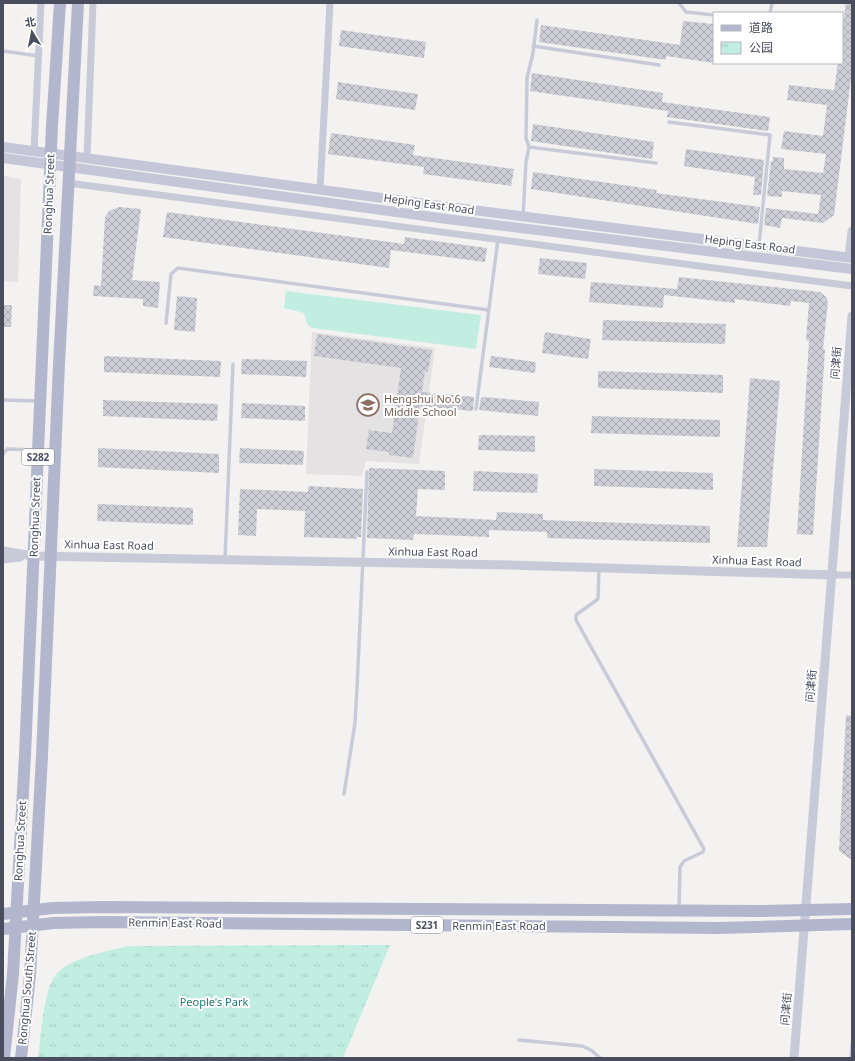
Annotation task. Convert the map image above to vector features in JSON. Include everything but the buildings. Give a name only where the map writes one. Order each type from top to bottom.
[{"type":"main road","name":"Ronghua Street","points":[[16,919],[34,556],[51,159],[60,3]]},
{"type":"main road","name":"Ronghua Street","points":[[33,918],[78,3]]},
{"type":"main road","name":"Heping East Road","points":[[3,147],[34,151],[51,159]]},
{"type":"main road","name":"Heping East Road","points":[[3,158],[51,159],[447,219],[852,269]]},
{"type":"main road","name":"Heping East Road","points":[[69,162],[87,158],[320,190],[850,258]]},
{"type":"main road","name":"Renmin East Road","points":[[3,914],[16,919],[33,918],[102,907],[679,911],[852,909]]},
{"type":"main road","name":"Renmin East Road","points":[[33,918],[102,922],[719,928],[852,924]]},
{"type":"main road","name":"Ronghua South Street","points":[[21,1058],[30,976],[33,918]]},
{"type":"main road","name":"Renmin East Road","points":[[3,929],[16,919]]},
{"type":"main road","name":"Ronghua South Street","points":[[4,1058],[13,974],[16,919]]},
{"type":"street","points":[[34,151],[41,3]]},
{"type":"street","points":[[87,158],[94,3]]},
{"type":"street","points":[[320,190],[330,3]]},
{"type":"street","points":[[68,183],[852,286]]},
{"type":"street","points":[[850,258],[852,231]]},
{"type":"street","name":"问津街","points":[[794,1058],[852,316]]},
{"type":"street","name":"Xinhua East Road","points":[[3,551],[34,556]]},
{"type":"street","name":"Xinhua East Road","points":[[3,559],[50,556],[362,562],[832,575]]},
{"type":"street","points":[[832,575],[852,575]]},
{"type":"lane","points":[[679,3],[686,12],[713,15]]},
{"type":"lane","points":[[523,216],[526,162],[529,147],[526,138],[527,78],[537,20]]},
{"type":"lane","points":[[533,46],[659,65]]},
{"type":"lane","points":[[3,51],[39,56]]},
{"type":"lane","points":[[668,122],[770,135],[771,139],[759,246]]},
{"type":"lane","points":[[529,147],[656,163]]},
{"type":"lane","points":[[476,409],[498,239]]},
{"type":"lane","points":[[166,323],[171,274],[178,268],[489,310]]},
{"type":"lane","points":[[225,560],[233,364]]},
{"type":"lane","points":[[3,400],[40,401]]},
{"type":"lane","points":[[3,454],[8,449],[38,450]]},
{"type":"lane","points":[[344,794],[355,723],[366,472]]},
{"type":"lane","points":[[600,568],[598,599],[576,615],[576,620],[704,849],[703,852],[684,861],[680,867],[678,875],[679,911]]},
{"type":"lane","points":[[519,1040],[582,1046],[591,1050],[600,1058]]},
{"type":"lane","points":[[851,1058],[852,1044]]},
{"type":"shaded area","points":[[3,176],[21,179],[18,282],[3,281]]},
{"type":"shaded area","name":"Hengshui No.6 Middle School","points":[[312,332],[435,348],[419,464],[366,461],[362,476],[306,474]]},
{"type":"green space","points":[[286,291],[481,315],[476,349],[312,328],[307,324],[304,313],[284,308]]},
{"type":"green space","name":"People's Park","points":[[390,945],[343,1058],[38,1058],[41,1028],[50,984],[60,970],[88,956],[129,946]]},
{"type":"place","name":"Hengshui No.6 Middle School","points":[[368,405]]}]
